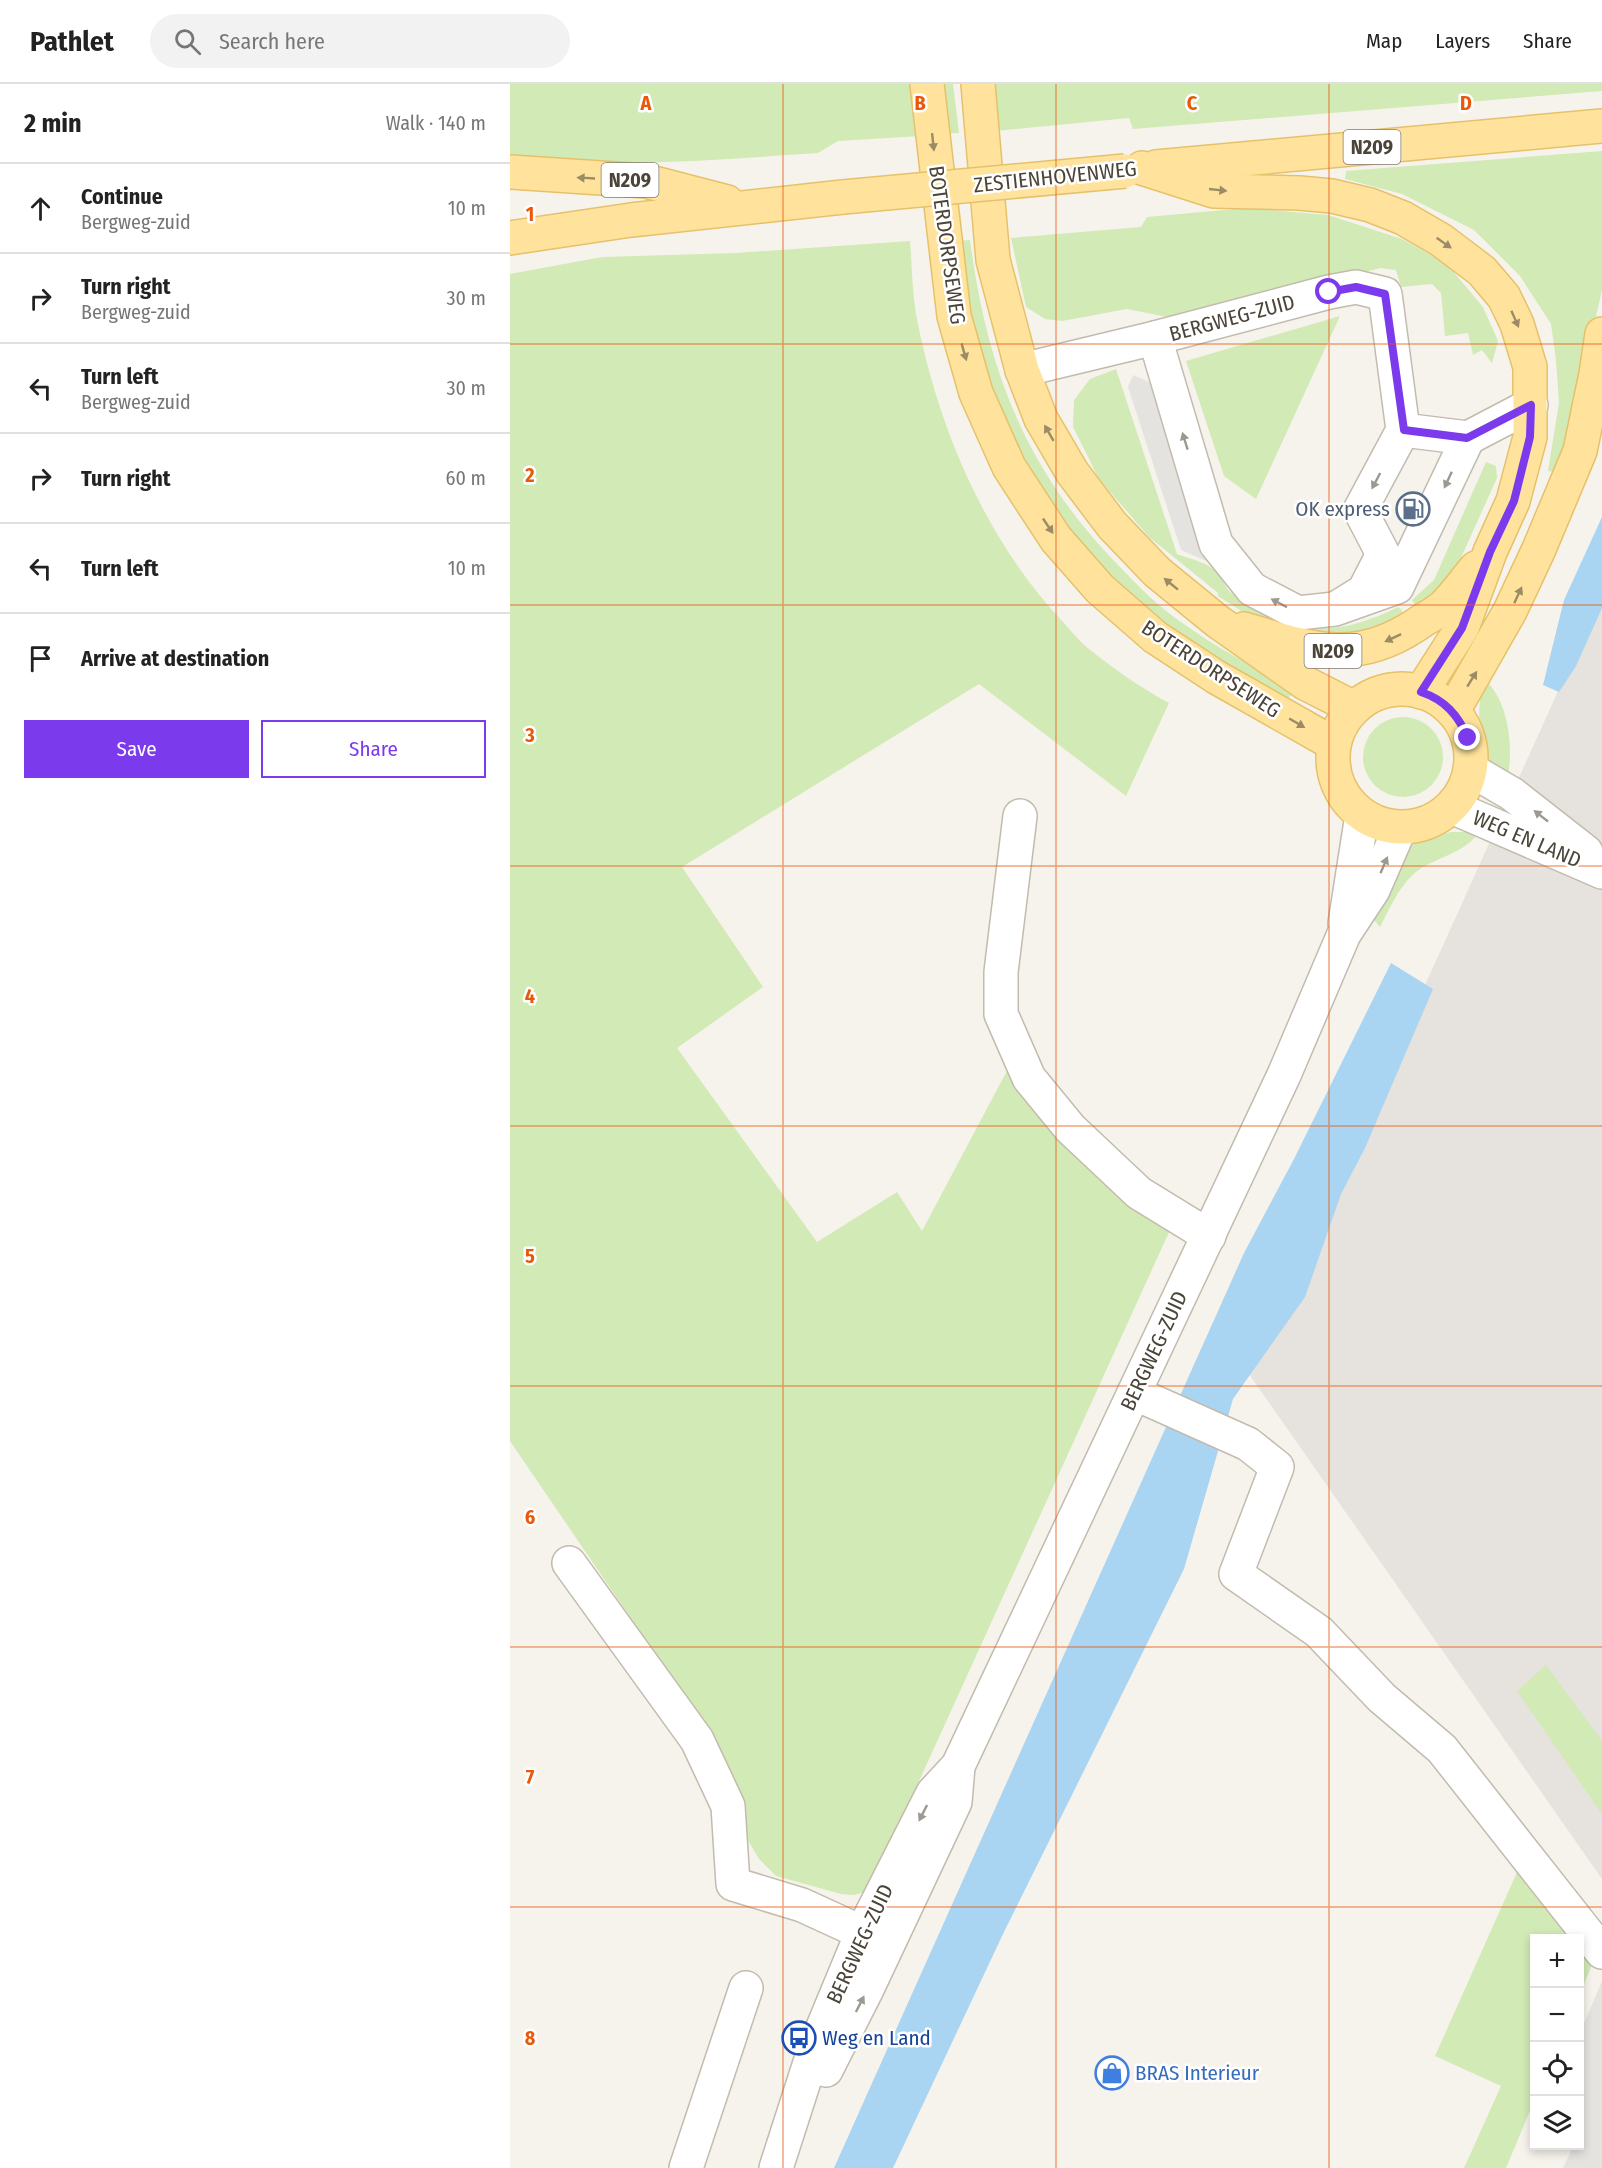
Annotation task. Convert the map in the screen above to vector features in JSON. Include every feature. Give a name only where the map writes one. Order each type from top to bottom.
[{"type":"main road","name":"BOTERDORPSEWEG","points":[[927,84],[954,316],[976,393],[1009,467],[1056,539],[1100,589],[1155,637],[1216,677],[1334,744]]},
{"type":"main road","name":"BOTERDORPSEWEG","points":[[978,84],[993,260],[1022,370],[1041,419],[1072,472],[1112,525],[1157,572],[1217,621],[1305,683],[1354,708]]},
{"type":"main road","name":"ZESTIENHOVENWEG","points":[[510,238],[746,206],[1602,126]]},
{"type":"main road","name":"N209","points":[[1133,169],[1214,191],[1299,193],[1332,196],[1370,205],[1403,218],[1441,240],[1482,271],[1504,297],[1517,324],[1530,367],[1530,437],[1514,501],[1490,552],[1462,628],[1421,692]]},
{"type":"main road","name":"N209","points":[[510,172],[646,181],[746,206]]},
{"type":"main road","points":[[1453,711],[1510,611],[1580,451],[1602,334]]},
{"type":"main road","name":"N209","points":[[1217,621],[1295,645],[1335,651],[1366,648],[1395,639],[1442,608],[1490,552]]},
{"type":"main road","points":[[1403,689],[1433,696],[1453,711],[1468,738],[1471,770],[1461,796],[1452,807],[1428,823],[1400,828],[1380,824],[1362,815],[1350,804],[1338,784],[1333,760],[1334,744],[1345,718],[1354,708],[1386,691],[1403,689]]},
{"type":"street","name":"BERGWEG-ZUID","points":[[1022,370],[1329,292],[1356,287],[1385,294],[1404,430],[1360,510],[1383,554],[1364,591],[1335,609]]},
{"type":"street","name":"BERGWEG-ZUID","points":[[1155,338],[1216,544],[1252,589],[1298,613],[1335,609],[1397,587],[1467,438]]},
{"type":"street","points":[[1404,430],[1467,438],[1531,405]]},
{"type":"street","name":"WEG EN LAND","points":[[1471,770],[1512,794],[1602,865]]},
{"type":"street","name":"WEG EN LAND","points":[[1452,807],[1602,872]]},
{"type":"street","name":"BERGWEG-ZUID","points":[[1344,933],[1362,815]]},
{"type":"street","points":[[1020,816],[1000,972],[1001,1014],[1029,1078],[1070,1128],[1138,1193],[1209,1236]]},
{"type":"street","name":"BERGWEG-ZUID","points":[[776,2168],[867,1989],[875,1939],[955,1802],[958,1766],[1284,1075],[1344,933],[1373,890],[1400,828]]},
{"type":"street","points":[[1134,1393],[1248,1444],[1277,1467],[1236,1574],[1319,1632],[1382,1698],[1442,1749],[1602,1952]]},
{"type":"street","points":[[569,1563],[697,1740],[728,1806],[734,1884],[802,1905],[875,1939]]},
{"type":"street","points":[[686,2168],[746,1988]]},
{"type":"shaded area","points":[[1133,375],[1154,384],[1213,564],[1181,550],[1128,387]]},
{"type":"shaded area","points":[[1602,594],[1602,1879],[1249,1374]]},
{"type":"shaded area","points":[[1602,1981],[1602,2168],[1563,2168],[1572,2150],[1584,2150],[1584,2024]]},
{"type":"green space","points":[[510,84],[915,84],[921,136],[838,141],[818,153],[642,163],[583,162],[510,156]]},
{"type":"green space","points":[[938,84],[953,84],[959,133],[943,134]]},
{"type":"green space","points":[[991,84],[1602,84],[1602,91],[1133,129],[1129,118],[996,131]]},
{"type":"green space","points":[[1602,151],[1602,290],[1560,473],[1548,471],[1559,403],[1551,324],[1520,276],[1474,230],[1402,194],[1345,179],[1346,171]]},
{"type":"green space","points":[[1246,208],[1328,215],[1402,239],[1447,264],[1483,307],[1498,341],[1492,363],[1482,350],[1473,355],[1468,333],[1445,336],[1441,293],[1432,284],[1401,287],[1396,270],[1381,268],[1172,318],[1127,309],[1062,321],[1045,319],[1026,307],[1011,238],[1141,227],[1147,217]]},
{"type":"green space","points":[[970,240],[987,333],[1000,376],[1016,417],[1059,494],[1087,531],[1150,597],[1199,635],[1294,689],[1287,702],[1193,648],[1084,554],[1008,438],[967,320],[956,241]]},
{"type":"green space","points":[[910,241],[916,314],[925,356],[951,439],[988,518],[1010,555],[1036,590],[1079,640],[1118,671],[1169,703],[1126,796],[979,684],[682,867],[763,987],[677,1048],[817,1242],[897,1192],[922,1231],[1009,1067],[1170,1230],[869,1891],[854,1895],[841,1894],[776,1876],[759,1859],[746,1837],[664,1667],[510,1441],[510,274],[602,257],[735,253]]},
{"type":"green space","points":[[1340,316],[1256,499],[1224,476],[1186,361]]},
{"type":"green space","points":[[1116,369],[1177,554],[1210,567],[1218,573],[1228,590],[1236,596],[1272,617],[1291,624],[1308,628],[1344,626],[1361,622],[1398,607],[1404,616],[1385,627],[1329,637],[1249,616],[1218,596],[1218,593],[1149,537],[1099,479],[1073,427],[1074,400],[1090,379]]},
{"type":"green space","points":[[1486,462],[1496,466],[1497,478],[1454,573],[1417,608],[1412,600],[1434,580]]},
{"type":"green space","points":[[1483,683],[1489,684],[1496,693],[1505,715],[1510,752],[1508,775],[1495,769],[1484,751],[1481,740],[1479,716]]},
{"type":"green space","points":[[1395,717],[1411,717],[1432,728],[1443,749],[1443,765],[1432,786],[1411,797],[1395,797],[1381,791],[1369,779],[1363,765],[1363,749],[1369,735],[1381,723]]},
{"type":"green space","points":[[1451,832],[1472,832],[1477,835],[1464,846],[1413,874],[1397,895],[1380,927],[1374,920],[1384,888],[1400,858],[1416,843]]},
{"type":"green space","points":[[1546,1665],[1602,1741],[1602,1814],[1517,1691]]},
{"type":"green space","points":[[1518,1870],[1582,1934],[1530,1934],[1530,2111],[1506,2168],[1464,2168],[1501,2086],[1435,2056]]},
{"type":"green space","points":[[1584,1936],[1598,1950],[1584,1984]]},
{"type":"water","points":[[1602,517],[1602,608],[1576,666],[1559,692],[1543,685],[1564,600]]},
{"type":"water","points":[[1391,963],[1433,989],[1365,1148],[1341,1194],[1305,1297],[1233,1399],[1184,1569],[1003,1934],[893,2168],[834,2168],[1244,1253],[1294,1159]]},
{"type":"place","name":"OK express","points":[[1413,509]]},
{"type":"place","name":"Weg en Land","points":[[799,2038]]},
{"type":"place","name":"BRAS Interieur","points":[[1112,2073]]},
{"type":"route","points":[[1329,292],[1356,287],[1385,294],[1404,430],[1467,438],[1531,405],[1530,437],[1514,501],[1490,552],[1462,628],[1421,692],[1433,696],[1453,711],[1468,738]]}]
